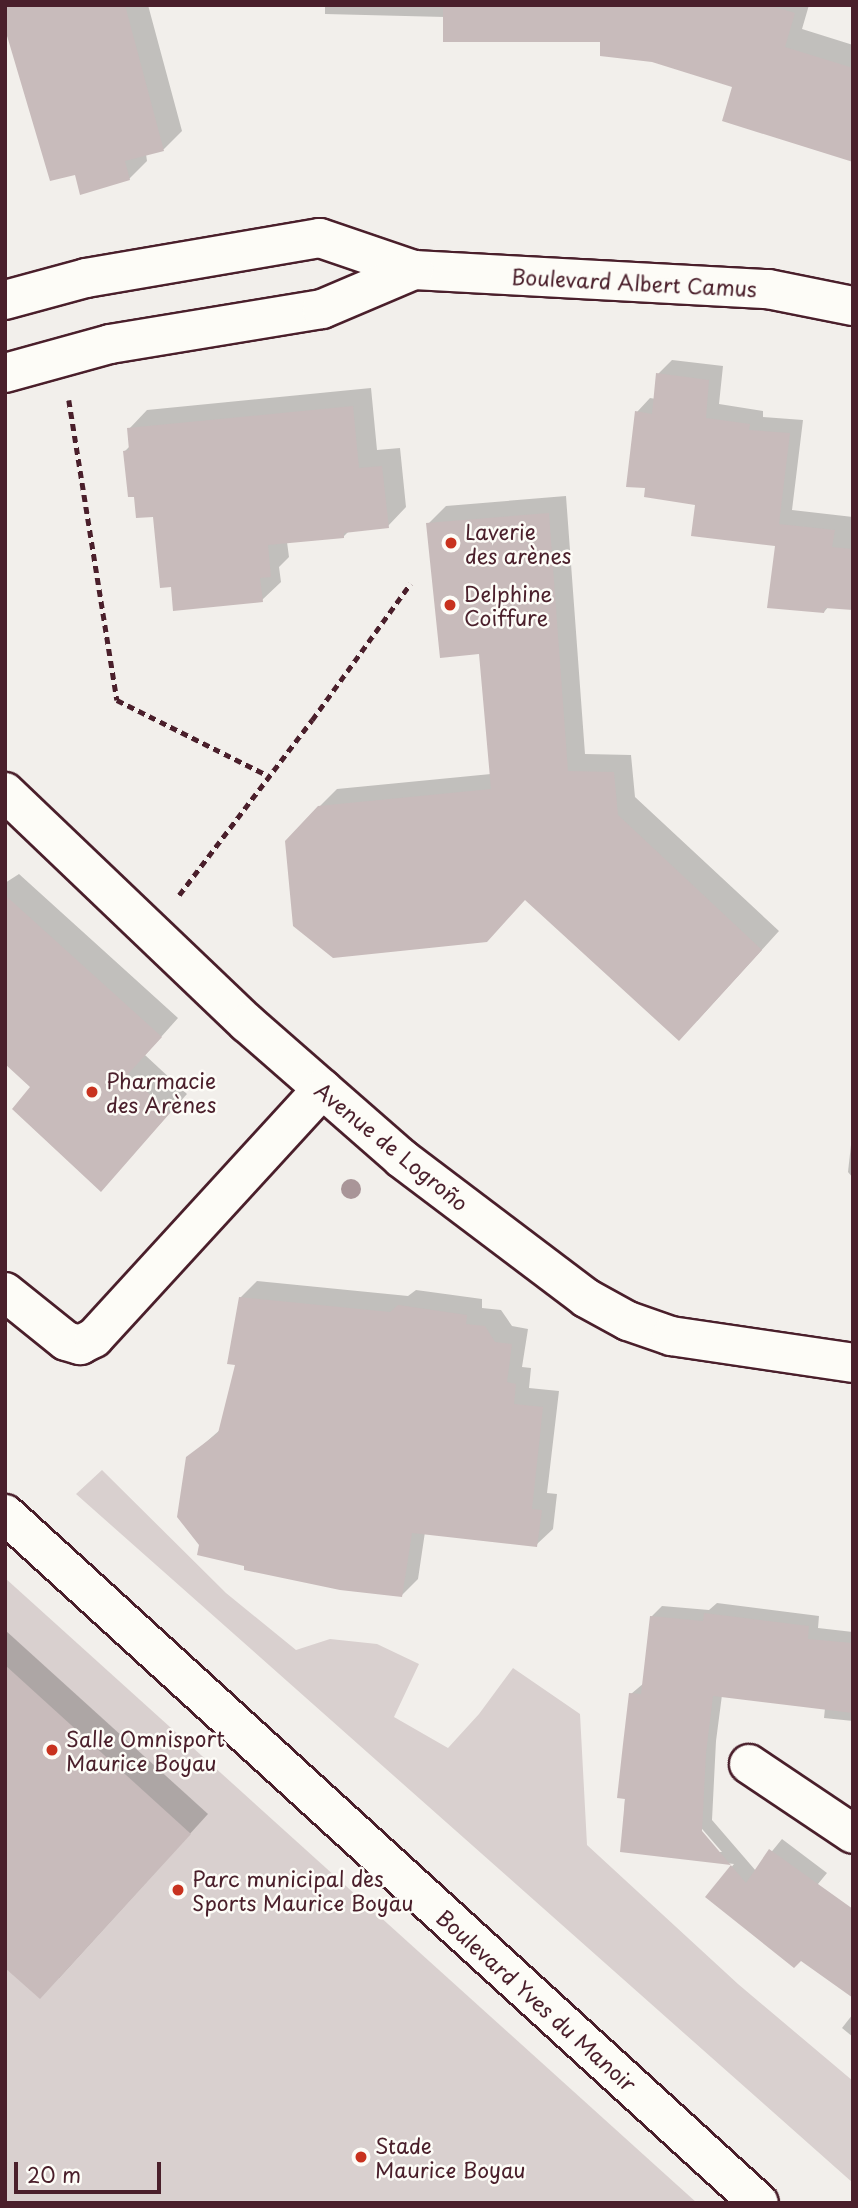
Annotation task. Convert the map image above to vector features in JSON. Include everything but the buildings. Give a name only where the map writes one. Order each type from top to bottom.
[{"type":"street","name":"Boulevard Albert Camus","points":[[5,300],[86,278],[320,238],[414,270],[768,289],[853,306]]},
{"type":"street","name":"Boulevard Albert Camus","points":[[5,373],[110,344],[322,309],[414,270]]},
{"type":"street","name":"Avenue de Logroño","points":[[5,792],[151,932],[401,1158],[586,1298],[628,1321],[671,1336],[853,1363]]},
{"type":"street","points":[[5,1292],[66,1341],[80,1345],[94,1338],[322,1089]]},
{"type":"street","name":"Boulevard Yves du Manoir","points":[[5,1514],[759,2203]]},
{"type":"street","points":[[749,1764],[853,1834]]},
{"type":"path","points":[[62,358],[117,700],[270,776]]},
{"type":"path","points":[[151,932],[270,776],[410,584]]},
{"type":"shaded area","points":[[102,1470],[226,1593],[296,1650],[330,1639],[377,1644],[419,1664],[394,1717],[448,1748],[479,1714],[513,1668],[580,1714],[587,1845],[738,1984],[853,2081],[853,2183],[76,1494]]},
{"type":"shaded area","name":"Parc municipal des Sports Maurice Boyau","points":[[5,1578],[697,2203],[5,2203]]},
{"type":"place","name":"Laverie des arènes","points":[[451,543]]},
{"type":"place","name":"Delphine Coiffure","points":[[450,605]]},
{"type":"place","name":"Pharmacie des Arènes","points":[[92,1092]]},
{"type":"place","name":"Salle Omnisport Maurice Boyau","points":[[52,1750]]},
{"type":"place","name":"Parc municipal des Sports Maurice Boyau","points":[[178,1890]]},
{"type":"place","name":"Stade Maurice Boyau","points":[[361,2157]]}]
